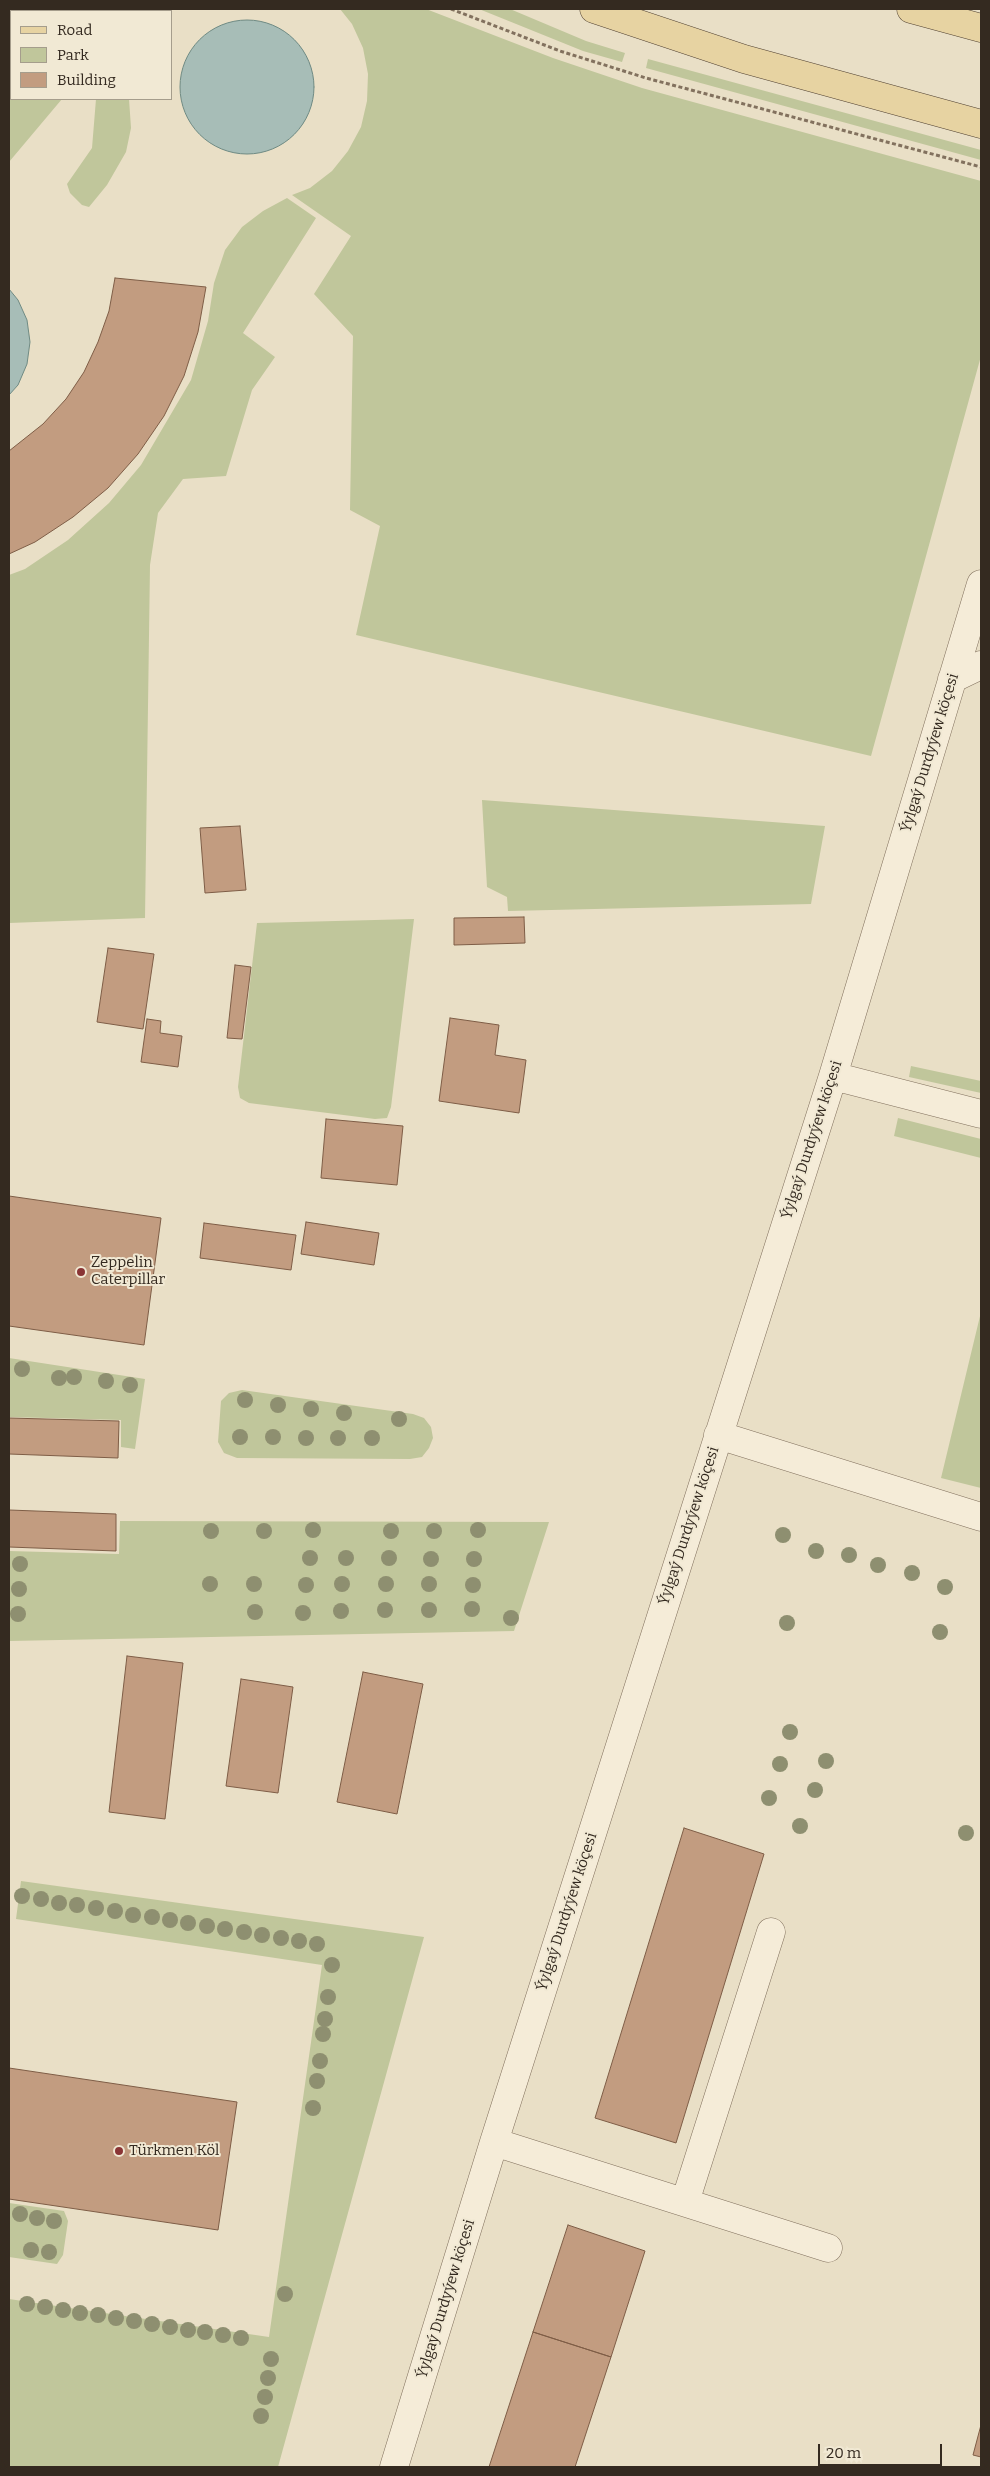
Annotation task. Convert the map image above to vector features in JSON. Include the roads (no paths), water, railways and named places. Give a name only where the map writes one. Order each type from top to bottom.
[{"type":"main road","points":[[594,9],[744,59],[981,124]]},
{"type":"main road","points":[[911,9],[981,28]]},
{"type":"street","name":"Ýylgaý Durdyýew köçesi","points":[[394,2467],[494,2142],[832,1076],[981,584]]},
{"type":"street","points":[[952,679],[981,664]]},
{"type":"street","points":[[832,1076],[981,1114]]},
{"type":"street","points":[[718,1435],[981,1517]]},
{"type":"street","points":[[685,2202],[771,1932]]},
{"type":"street","points":[[494,2142],[828,2248]]},
{"type":"water","points":[[247,20],[272,25],[294,40],[309,62],[314,87],[309,112],[294,134],[272,149],[247,154],[222,149],[200,134],[185,112],[180,87],[185,62],[200,40],[222,25]]},
{"type":"water","points":[[9,289],[18,300],[27,320],[30,342],[27,364],[18,385],[9,395]]},
{"type":"place","name":"Zeppelin Caterpillar","points":[[81,1272]]},
{"type":"place","name":"Türkmen Köl","points":[[119,2151]]}]
